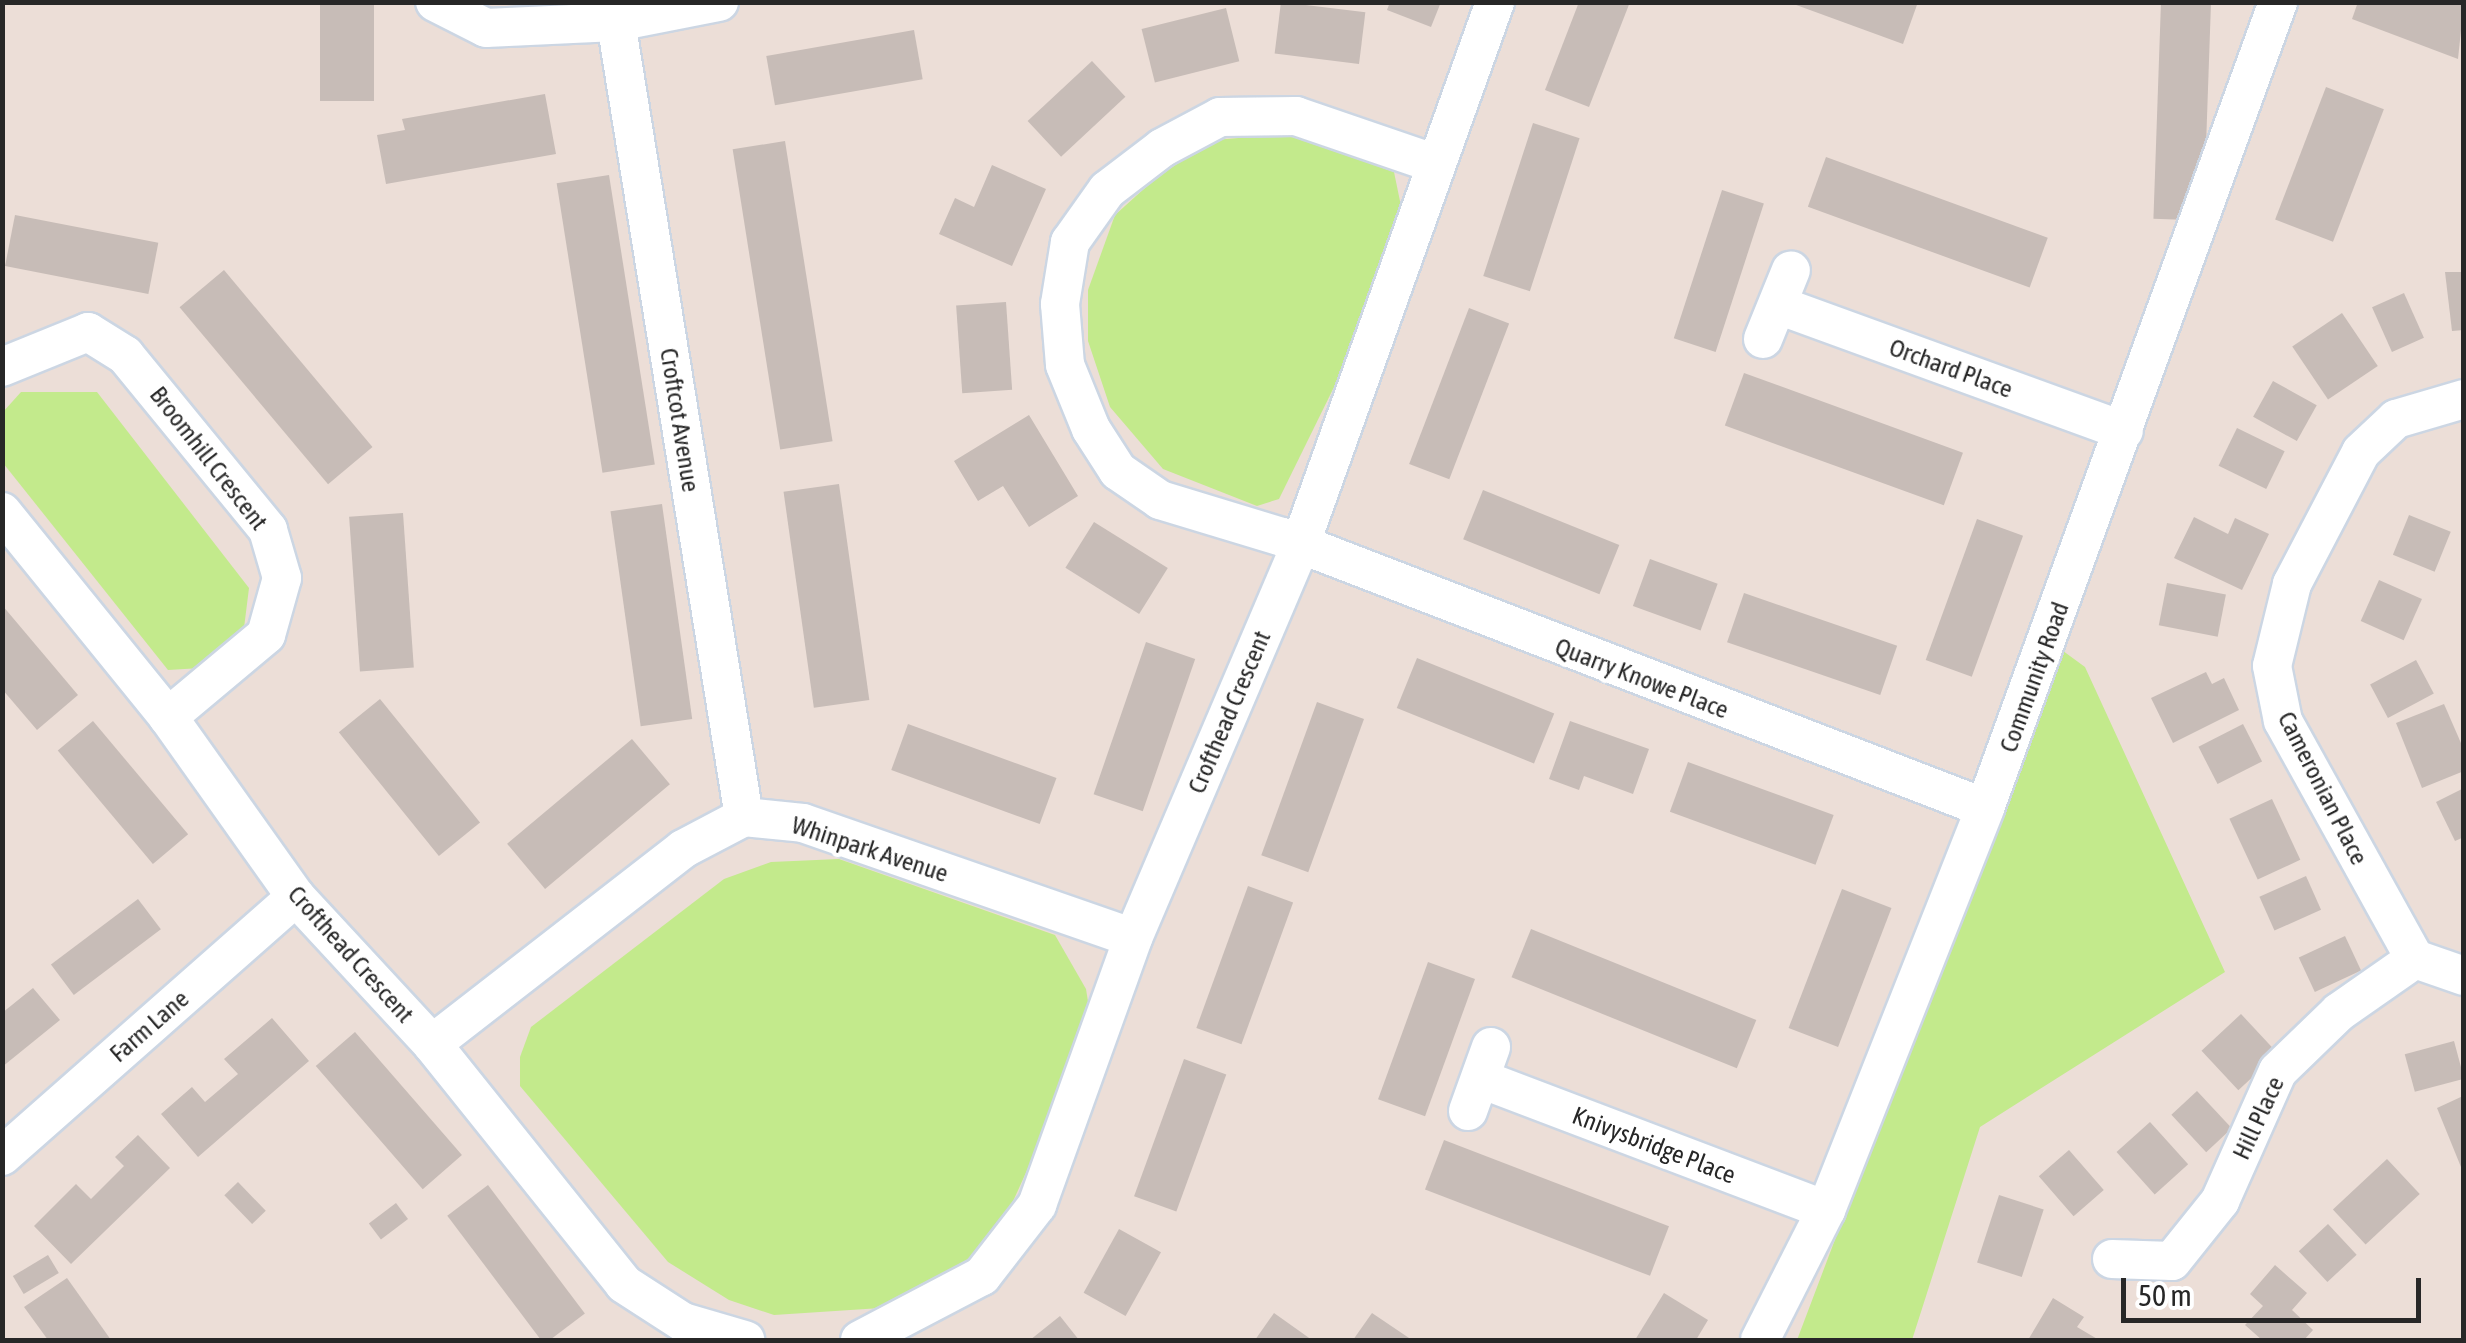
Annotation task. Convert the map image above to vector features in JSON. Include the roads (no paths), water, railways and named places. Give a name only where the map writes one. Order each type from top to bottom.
[{"type":"street","points":[[435,2],[486,28],[616,22],[719,2]]},
{"type":"street","name":"Crofthead Crescent","points":[[860,1340],[956,1293],[1014,1242],[1037,1205],[1075,1114],[1133,938],[1299,548],[1495,2]]},
{"type":"street","name":"Community Road","points":[[1760,1340],[1826,1210],[1985,808],[2278,2]]},
{"type":"street","name":"Croftcot Avenue","points":[[616,22],[744,817]]},
{"type":"street","name":"Quarry Knowe Place","points":[[1436,164],[1296,116],[1220,117],[1162,148],[1107,190],[1070,242],[1060,304],[1065,365],[1091,429],[1118,471],[1160,500],[1299,548],[1985,808]]},
{"type":"street","name":"Orchard Place","points":[[1777,305],[2124,431]]},
{"type":"street","name":"Broomhill Crescent","points":[[2,367],[88,332],[125,356],[268,530],[282,578],[266,636],[168,717]]},
{"type":"street","name":"Cameronian Place","points":[[2414,959],[2283,721],[2272,666],[2292,584],[2361,452],[2396,419],[2464,399]]},
{"type":"street","name":"Crofthead Crescent","points":[[2,512],[168,717],[296,897],[432,1044],[624,1284],[683,1322],[744,1340]]},
{"type":"street","points":[[432,1044],[682,848],[744,817]]},
{"type":"street","name":"Whinpark Avenue","points":[[744,817],[803,824],[1133,938]]},
{"type":"street","name":"Farm Lane","points":[[2,1156],[296,897]]},
{"type":"street","points":[[2414,959],[2464,976]]},
{"type":"street","name":"Hill Place","points":[[2112,1258],[2172,1260],[2220,1200],[2278,1071],[2338,1012],[2414,959]]},
{"type":"street","name":"Knivysbridge Place","points":[[1480,1079],[1826,1210]]}]
